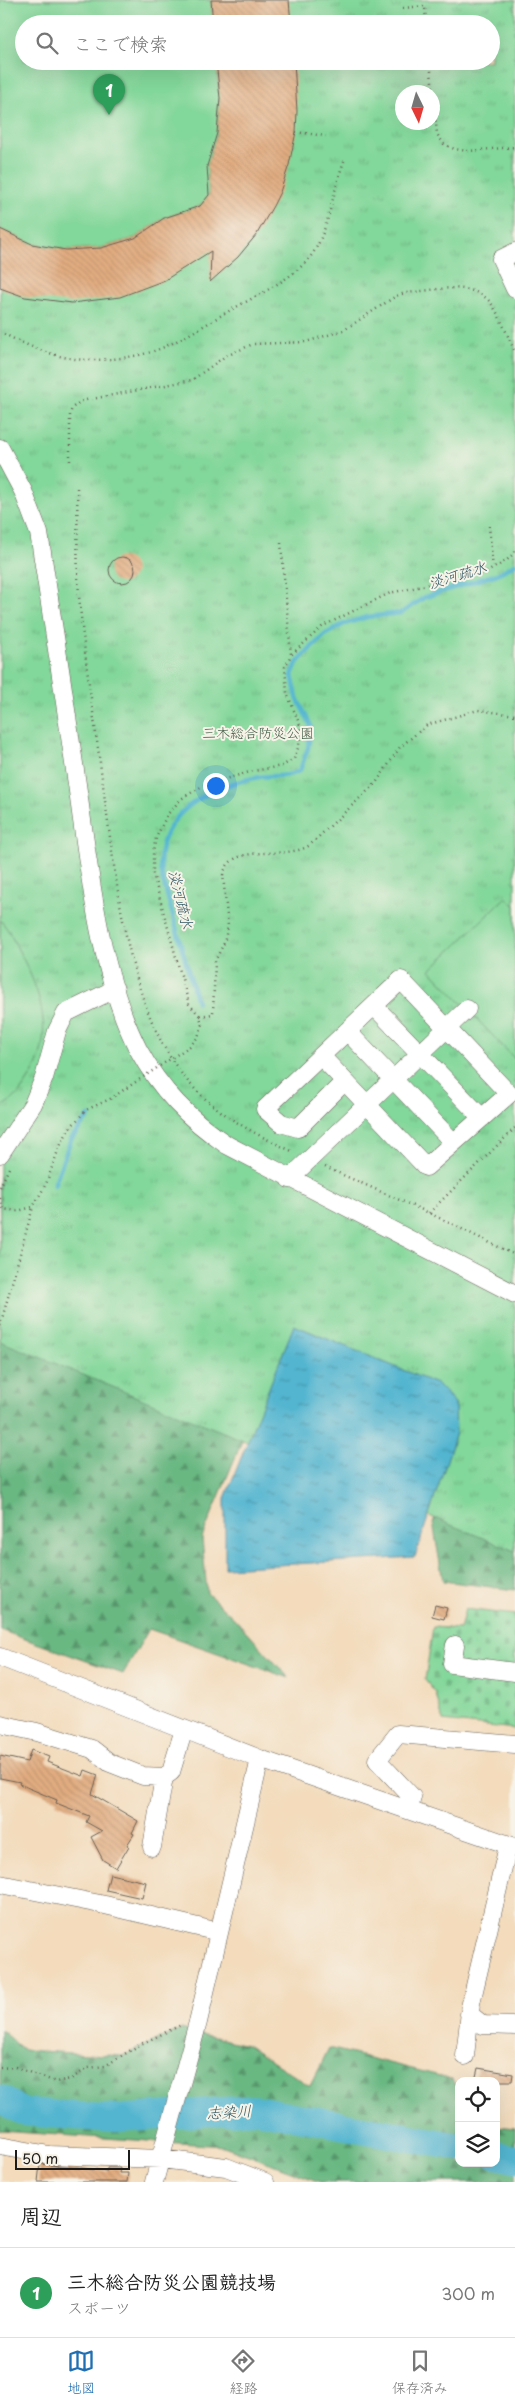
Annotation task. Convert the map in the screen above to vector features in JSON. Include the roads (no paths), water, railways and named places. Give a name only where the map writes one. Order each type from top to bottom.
[{"type":"street","points":[[515,252],[501,259],[515,288]]},
{"type":"street","points":[[0,448],[23,491],[40,533],[89,873],[115,990],[127,1025],[156,1079],[181,1110],[227,1145],[289,1179],[515,1294]]},
{"type":"street","points":[[321,1056],[345,1081],[367,1104],[426,1167],[509,1094],[401,980],[265,1109],[281,1123],[298,1128],[345,1081]]},
{"type":"street","points":[[0,1154],[33,1104],[44,1078],[57,1031],[66,1013],[115,990]]},
{"type":"street","points":[[374,1006],[482,1118]]},
{"type":"street","points":[[289,1179],[467,1009]]},
{"type":"street","points":[[347,1031],[454,1142]]},
{"type":"street","points":[[454,1645],[452,1664],[515,1672]]},
{"type":"street","points":[[0,1658],[260,1759],[512,1846],[469,2014],[465,2056]]},
{"type":"street","points":[[0,1724],[92,1749],[110,1763],[143,1776],[164,1777],[171,1772],[184,1729]]},
{"type":"street","points":[[409,1809],[412,1797],[377,1760],[398,1734],[515,1744]]},
{"type":"street","points":[[154,2182],[198,2022],[260,1759]]},
{"type":"street","points":[[152,1847],[164,1777]]},
{"type":"street","points":[[0,1884],[105,1905],[219,1932]]},
{"type":"street","points":[[469,2014],[483,2025],[515,2026]]},
{"type":"street","points":[[0,2146],[48,2155],[161,2159],[226,2167],[265,2182]]},
{"type":"water","points":[[294,1325],[439,1385],[455,1403],[456,1433],[415,1557],[225,1568],[225,1498]]},
{"type":"waterway","name":"淡河疏水","points":[[197,1002],[161,873],[161,852],[166,834],[176,819],[189,806],[204,796],[222,788],[240,781],[259,777],[286,775],[300,770],[308,748],[311,726],[297,698],[292,675],[297,663],[326,634],[344,624],[367,617],[401,613],[425,597],[497,574],[515,564]]},
{"type":"waterway","name":"淡河疏水","points":[[54,1185],[71,1139],[89,1116]]},
{"type":"waterway","name":"志染川","points":[[0,2099],[24,2112],[116,2119],[255,2109],[455,2146]]},
{"type":"waterway","name":"志染川","points":[[500,2156],[515,2159]]},
{"type":"place","name":"三木総合防災公園競技場","points":[[109,115]]},
{"type":"park label","name":"三木総合防災公園","points":[[258,732]]}]
